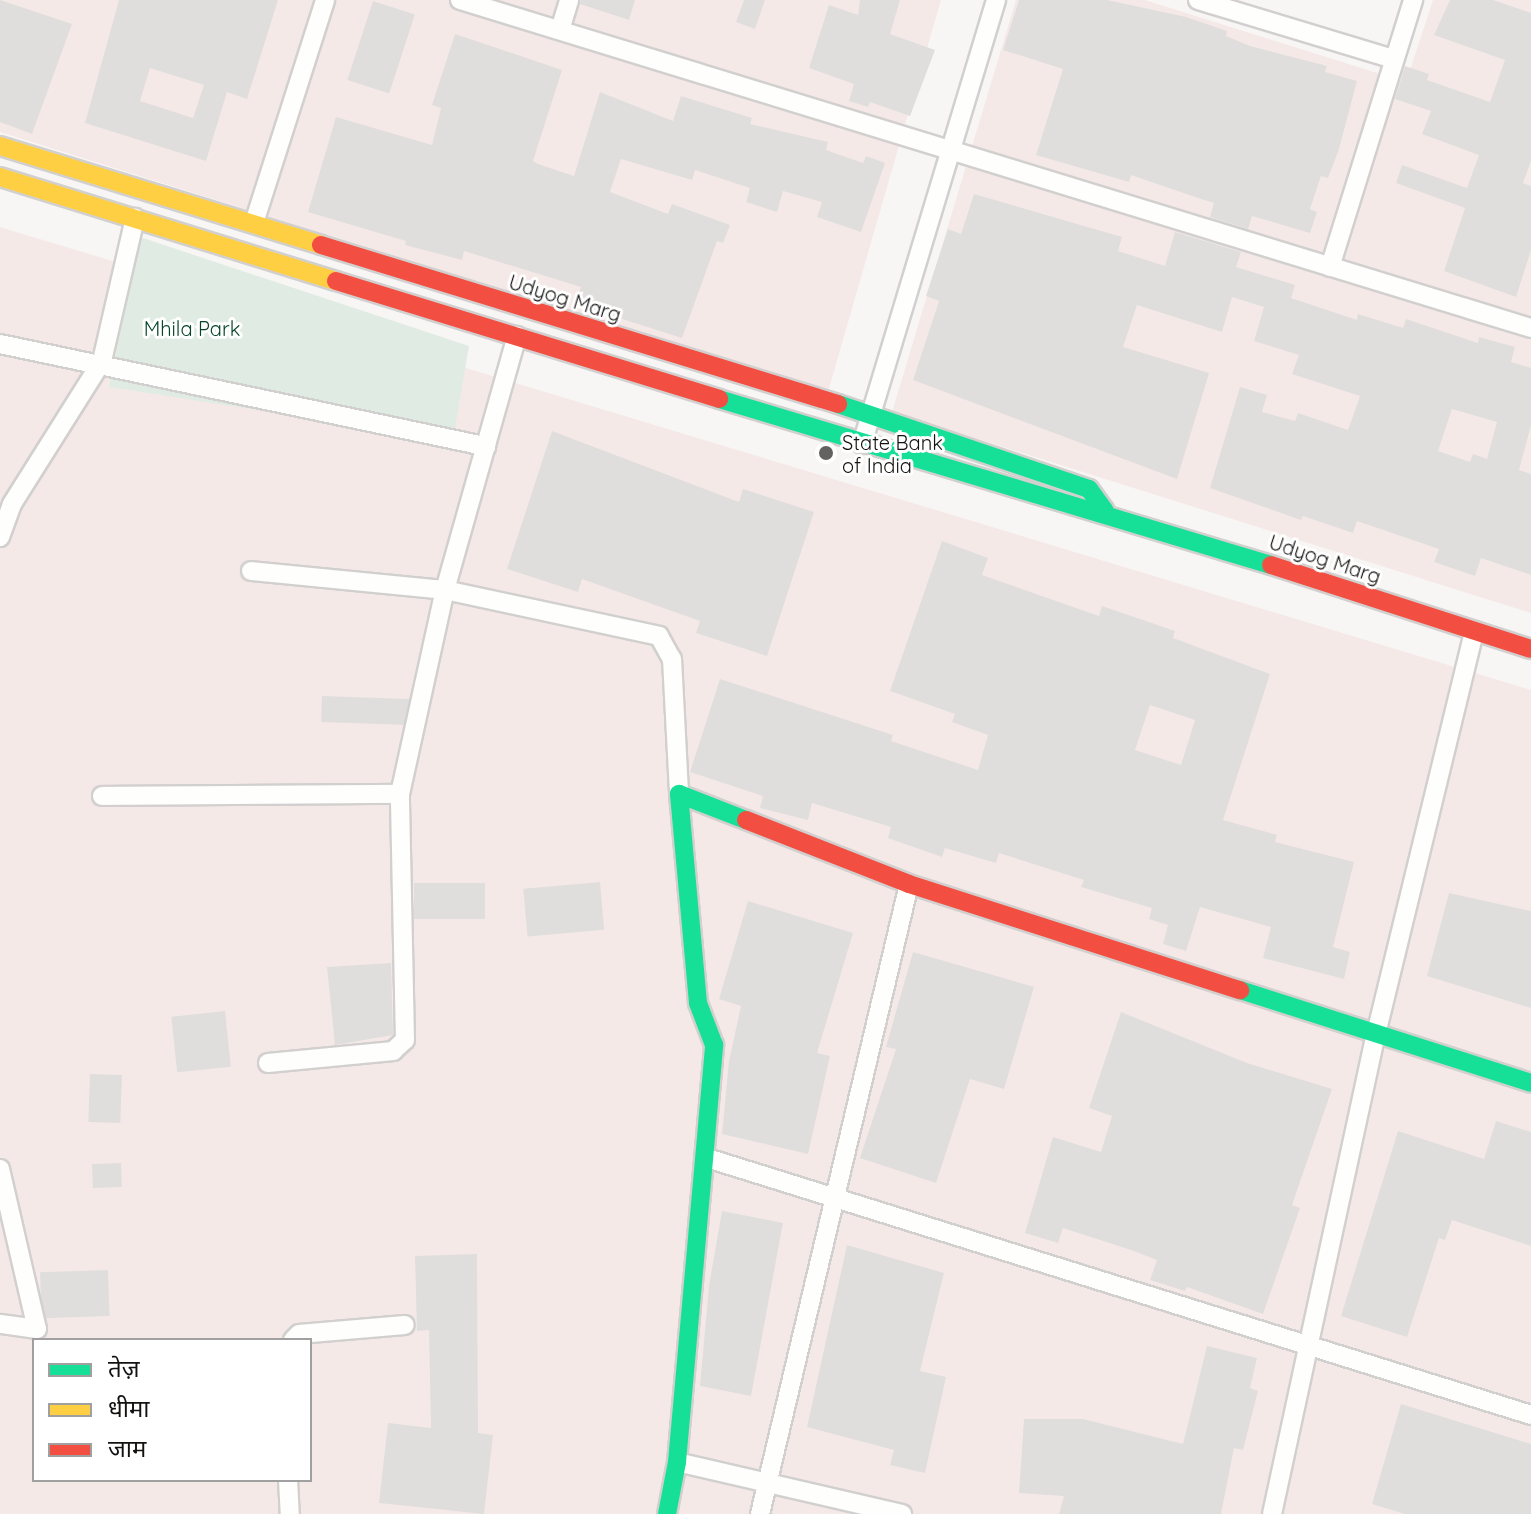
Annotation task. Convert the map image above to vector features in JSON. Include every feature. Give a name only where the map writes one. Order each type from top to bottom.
[{"type":"street","points":[[254,223],[325,0]]},
{"type":"street","points":[[460,0],[1531,328]]},
{"type":"street","points":[[560,30],[569,0]]},
{"type":"street","points":[[862,444],[996,0]]},
{"type":"street","points":[[1198,0],[1394,59]]},
{"type":"street","points":[[1330,267],[1413,0]]},
{"type":"street","name":"Udyog Marg","points":[[0,146],[871,414],[1089,489],[1105,511]]},
{"type":"street","name":"Udyog Marg","points":[[0,177],[1080,510],[1105,511],[1531,649]]},
{"type":"street","points":[[0,537],[12,504],[102,361],[135,218]]},
{"type":"street","points":[[268,1063],[393,1051],[402,1046],[400,794],[445,590],[517,336]]},
{"type":"street","points":[[0,344],[102,361],[486,446]]},
{"type":"street","points":[[251,571],[445,590],[659,636],[672,659],[679,794],[698,1003],[714,1045],[707,1158],[677,1462],[667,1514]]},
{"type":"street","points":[[1272,1514],[1376,1034],[1474,631]]},
{"type":"street","points":[[102,796],[400,794]]},
{"type":"street","points":[[679,794],[909,884],[1531,1083]]},
{"type":"street","points":[[760,1514],[909,884]]},
{"type":"street","points":[[707,1158],[1531,1415]]},
{"type":"street","points":[[0,1169],[38,1334],[0,1324]]},
{"type":"street","points":[[295,1338],[299,1334],[405,1325]]},
{"type":"street","points":[[677,1462],[902,1514]]},
{"type":"street","points":[[288,1482],[290,1514]]},
{"type":"shaded area","points":[[0,0],[941,0],[828,392],[0,132]]},
{"type":"shaded area","points":[[1016,0],[1145,0],[1406,82],[1433,0],[1531,0],[1531,613],[892,412]]},
{"type":"shaded area","points":[[0,227],[1531,690],[1531,1514],[0,1514]]},
{"type":"green space","name":"Mhila Park","points":[[140,237],[469,346],[453,440],[109,387]]},
{"type":"building","points":[[0,0],[72,24],[32,134],[0,122]]},
{"type":"building","points":[[119,0],[278,0],[247,99],[227,92],[206,161],[85,123]],"holes":[[[150,68],[204,85],[193,118],[140,101]]]},
{"type":"building","points":[[581,0],[635,0],[629,20],[580,4]]},
{"type":"building","points":[[744,0],[765,0],[755,29],[736,22]]},
{"type":"building","points":[[860,0],[900,0],[890,34],[935,50],[910,116],[870,102],[868,107],[849,101],[854,84],[809,68],[829,5],[858,15]]},
{"type":"building","points":[[1019,0],[1107,0],[1186,17],[1227,31],[1226,36],[1250,46],[1327,66],[1325,72],[1357,81],[1339,149],[1328,178],[1321,176],[1310,209],[1317,212],[1310,233],[1252,216],[1248,229],[1210,217],[1214,203],[1131,175],[1129,182],[1036,155],[1063,69],[1003,50]]},
{"type":"building","points":[[1450,0],[1493,0],[1531,13],[1531,161],[1523,183],[1531,186],[1531,250],[1516,297],[1444,271],[1465,208],[1396,183],[1402,165],[1467,188],[1479,155],[1422,134],[1431,111],[1395,99],[1405,66],[1429,74],[1427,80],[1490,102],[1505,60],[1434,35]]},
{"type":"building","points":[[373,1],[415,15],[389,94],[347,80]]},
{"type":"building","points":[[455,34],[562,70],[533,161],[538,164],[574,176],[600,92],[673,121],[681,96],[752,118],[750,124],[828,142],[826,150],[863,163],[866,156],[885,163],[861,232],[817,217],[822,202],[783,191],[777,212],[746,202],[750,188],[695,170],[692,180],[621,159],[610,192],[668,214],[672,204],[730,225],[723,243],[717,241],[682,338],[575,304],[581,287],[464,251],[462,260],[405,245],[406,241],[308,212],[336,117],[432,145],[441,108],[432,105]]},
{"type":"building","points":[[974,194],[1122,237],[1118,251],[1165,266],[1175,232],[1241,252],[1236,267],[1295,285],[1291,298],[1357,320],[1358,314],[1403,328],[1406,319],[1478,343],[1479,337],[1515,347],[1511,362],[1531,368],[1531,425],[1519,470],[1531,474],[1531,575],[1481,558],[1475,576],[1434,562],[1439,549],[1357,521],[1353,533],[1303,516],[1301,520],[1210,488],[1240,387],[1267,395],[1262,412],[1295,421],[1298,413],[1348,430],[1360,396],[1292,374],[1299,355],[1254,341],[1264,307],[1232,297],[1222,332],[1137,305],[1123,347],[1209,373],[1177,479],[913,380],[939,301],[926,296],[948,229],[961,234]],"holes":[[[1452,409],[1497,422],[1487,459],[1473,454],[1470,462],[1438,451]]]},
{"type":"building","points":[[552,431],[739,502],[743,489],[814,512],[767,656],[696,633],[700,621],[582,579],[578,592],[507,569]]},
{"type":"building","points":[[942,541],[988,558],[982,575],[1099,616],[1102,606],[1175,631],[1173,638],[1270,674],[1223,820],[1277,835],[1275,842],[1354,862],[1333,947],[1350,952],[1344,979],[1263,958],[1271,927],[1200,907],[1186,951],[1163,944],[1168,925],[1149,919],[1152,908],[1081,887],[1084,880],[999,853],[996,863],[945,848],[942,857],[888,838],[891,827],[812,803],[808,820],[760,808],[763,796],[690,772],[720,679],[893,735],[891,741],[978,770],[988,735],[952,722],[955,714],[890,691]],"holes":[[[1150,705],[1195,720],[1181,765],[1135,750]]]},
{"type":"building","points":[[322,696],[409,699],[408,725],[321,722]]},
{"type":"building","points":[[600,882],[604,930],[527,937],[523,889]]},
{"type":"building","points":[[414,883],[485,883],[485,919],[414,919]]},
{"type":"building","points":[[1449,893],[1531,911],[1531,1008],[1427,976]]},
{"type":"building","points":[[748,901],[853,933],[817,1053],[830,1056],[808,1154],[722,1134],[729,1061],[741,1006],[719,999]]},
{"type":"building","points":[[913,952],[1034,987],[1004,1089],[970,1079],[936,1183],[860,1158],[896,1049],[886,1047]]},
{"type":"building","points":[[391,963],[393,1035],[335,1045],[327,967]]},
{"type":"building","points":[[225,1011],[231,1067],[177,1072],[171,1017]]},
{"type":"building","points":[[1121,1012],[1247,1063],[1332,1089],[1292,1205],[1300,1208],[1263,1314],[1187,1287],[1185,1291],[1150,1280],[1157,1260],[1131,1250],[1063,1228],[1058,1243],[1025,1233],[1053,1137],[1101,1152],[1112,1116],[1089,1108]]},
{"type":"building","points":[[90,1074],[122,1075],[120,1123],[88,1122]]},
{"type":"building","points":[[1496,1121],[1531,1132],[1531,1246],[1452,1220],[1445,1240],[1439,1238],[1407,1337],[1341,1316],[1398,1131],[1484,1159]]},
{"type":"building","points":[[121,1163],[122,1187],[93,1188],[92,1164]]},
{"type":"building","points":[[722,1211],[783,1223],[751,1396],[700,1386],[709,1286]]},
{"type":"building","points":[[847,1245],[944,1273],[920,1371],[946,1377],[925,1473],[890,1465],[894,1450],[807,1427]]},
{"type":"building","points":[[477,1254],[478,1433],[493,1435],[484,1514],[379,1503],[388,1423],[431,1428],[429,1330],[417,1331],[415,1256]]},
{"type":"building","points":[[108,1270],[110,1316],[42,1318],[40,1272]]},
{"type":"building","points":[[1207,1346],[1257,1358],[1250,1388],[1258,1391],[1243,1450],[1234,1448],[1221,1514],[1059,1514],[1064,1496],[1019,1493],[1024,1419],[1083,1419],[1183,1444]]},
{"type":"building","points":[[1401,1404],[1531,1444],[1531,1514],[1405,1514],[1372,1504]]},
{"type":"traffic: fast","points":[[719,399],[1271,565]]},
{"type":"traffic: fast","points":[[838,404],[1089,489],[1105,511]]},
{"type":"traffic: fast","points":[[667,1514],[677,1462],[714,1045],[698,1003],[679,794],[746,820]]},
{"type":"traffic: fast","points":[[1240,990],[1531,1083]]},
{"type":"traffic: slow","points":[[0,146],[321,245]]},
{"type":"traffic: slow","points":[[0,177],[336,281]]},
{"type":"traffic: jam","points":[[321,245],[838,404]]},
{"type":"traffic: jam","points":[[336,281],[719,399]]},
{"type":"traffic: jam","points":[[1271,565],[1531,649]]},
{"type":"traffic: jam","points":[[746,820],[909,884],[1240,990]]},
{"type":"place","name":"State Bank of India","points":[[826,453]]}]
